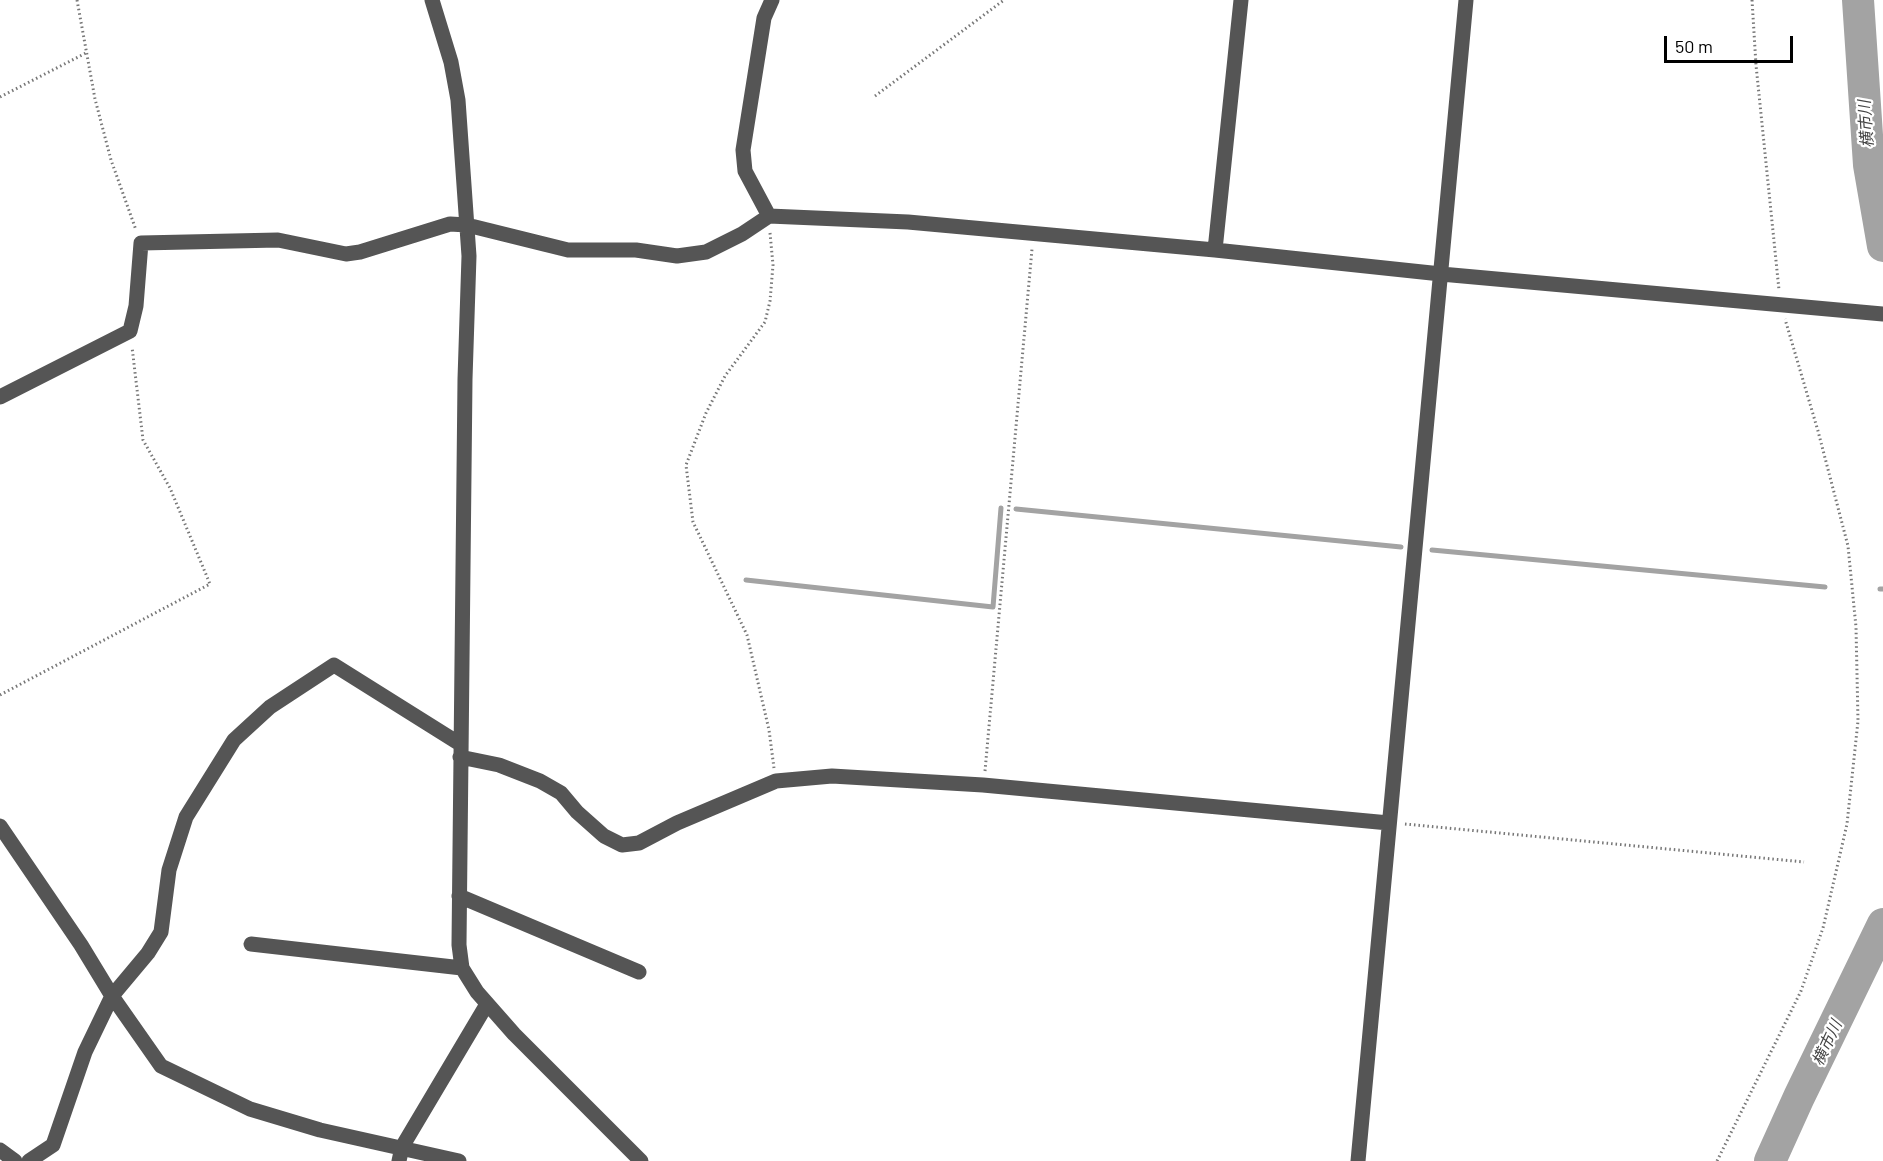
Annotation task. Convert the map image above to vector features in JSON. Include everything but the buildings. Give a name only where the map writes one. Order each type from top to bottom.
[{"type":"street","points":[[432,0],[451,62],[458,99],[467,225],[468,299],[459,896],[459,945],[462,968],[477,993],[514,1034],[641,1161]]},
{"type":"street","points":[[769,216],[745,171],[743,150],[764,18],[772,0]]},
{"type":"street","points":[[1215,250],[1241,0]]},
{"type":"street","points":[[1358,1161],[1466,0]]},
{"type":"street","points":[[0,397],[130,331],[136,306],[141,243],[278,240],[346,254],[450,224],[467,225],[568,250],[636,250],[677,256],[706,252],[742,234],[769,216],[908,222],[1883,314]]},
{"type":"street","points":[[29,1161],[53,1145],[85,1053],[112,996],[148,953],[161,932],[169,870],[186,818],[234,740],[270,707],[334,665],[460,751],[540,781],[561,794],[604,836],[622,845],[639,843],[677,823],[776,781],[832,776],[983,785],[1389,823]]},
{"type":"street","points":[[0,826],[161,1066],[250,1109],[401,1154],[459,1161]]},
{"type":"street","points":[[459,896],[639,972]]},
{"type":"street","points":[[251,944],[462,968]]},
{"type":"street","points":[[401,1154],[487,1004]]},
{"type":"street","points":[[0,1150],[15,1161]]},
{"type":"path","points":[[77,0],[95,99],[111,160],[141,243]]},
{"type":"path","points":[[875,96],[1004,0]]},
{"type":"path","points":[[1718,1161],[1801,991],[1823,928],[1847,824],[1858,721],[1857,627],[1848,546],[1788,305],[1756,64],[1752,0]]},
{"type":"path","points":[[0,97],[87,52]]},
{"type":"path","points":[[769,216],[773,265],[770,301],[765,322],[725,376],[706,413],[686,465],[693,522],[747,635],[769,730],[776,781]]},
{"type":"path","points":[[983,785],[1034,233]]},
{"type":"path","points":[[0,695],[210,584],[170,488],[143,440],[130,331]]},
{"type":"path","points":[[1389,823],[1804,862]]},
{"type":"waterway","name":"横市川","points":[[1858,0],[1869,165],[1883,246]]},
{"type":"waterway","points":[[746,580],[993,607],[1001,508]]},
{"type":"waterway","points":[[1016,509],[1401,547]]},
{"type":"waterway","points":[[1432,550],[1825,587]]},
{"type":"waterway","name":"横市川","points":[[1770,1161],[1883,924]]}]
